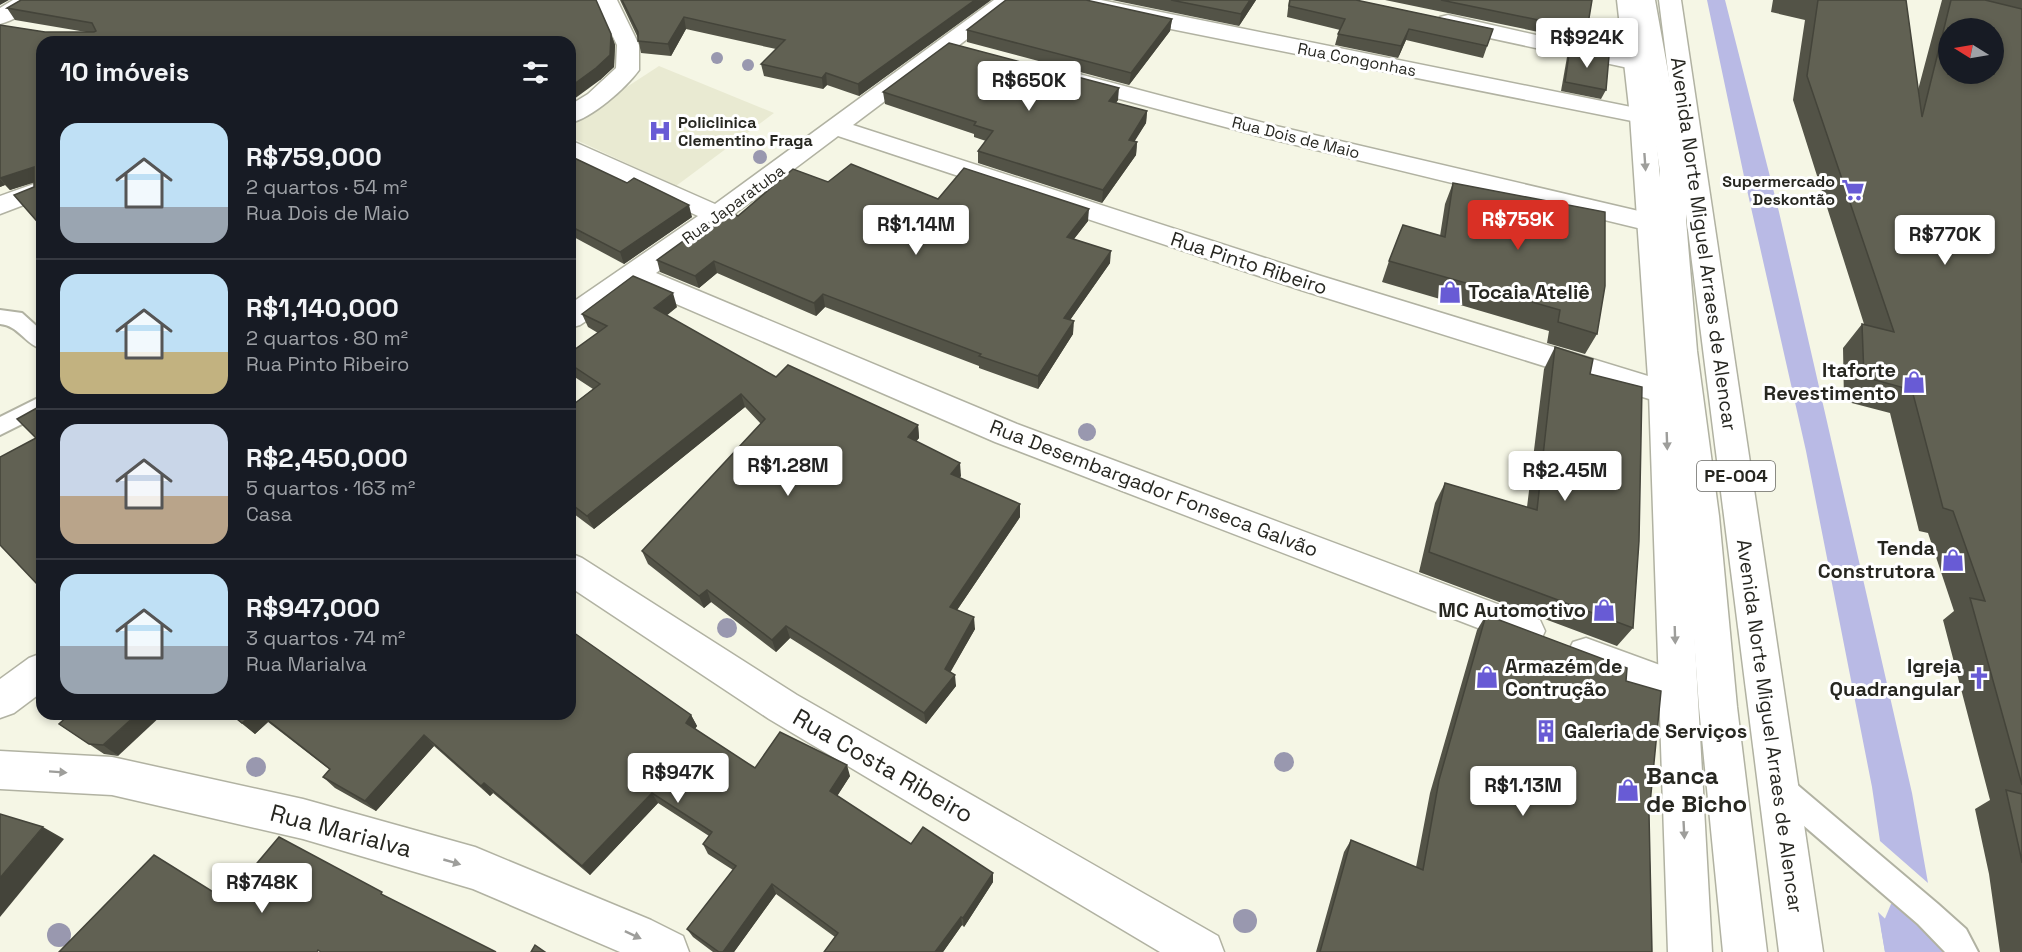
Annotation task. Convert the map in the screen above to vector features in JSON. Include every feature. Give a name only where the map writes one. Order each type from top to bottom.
[{"type":"street","points":[[0,17],[28,0]]},
{"type":"street","points":[[576,112],[596,99],[627,70],[628,45],[606,0]]},
{"type":"street","name":"Rua Japaratuba","points":[[576,314],[635,275],[1008,0]]},
{"type":"street","name":"Rua Congonhas","points":[[1074,0],[1141,16],[1642,116]]},
{"type":"street","name":"PE-004","points":[[1628,0],[1642,116],[1665,393],[1690,952]]},
{"type":"street","points":[[1644,0],[1673,171],[1673,220],[1682,351],[1702,516],[1718,707],[1745,952]]},
{"type":"street","points":[[1654,0],[1681,168],[1692,316],[1760,952]]},
{"type":"street","name":"Avenida Norte Miguel Arraes de Alencar","points":[[1670,0],[1801,952]]},
{"type":"street","points":[[1427,17],[1634,62]]},
{"type":"street","points":[[0,26],[23,30]]},
{"type":"street","points":[[944,45],[976,54]]},
{"type":"street","name":"Rua Dois de Maio","points":[[1052,74],[1272,132],[1650,222]]},
{"type":"street","name":"Rua Pinto Ribeiro","points":[[835,127],[1311,283],[1665,393]]},
{"type":"street","points":[[576,151],[717,215]]},
{"type":"street","points":[[0,206],[36,191]]},
{"type":"street","name":"Rua Desembargador Fonseca Galvão","points":[[635,275],[1006,433],[1677,688]]},
{"type":"street","name":"Rua Costa Ribeiro","points":[[576,572],[783,707],[1202,952]]},
{"type":"street","points":[[0,701],[36,674]]},
{"type":"street","name":"Rua Marialva","points":[[0,770],[112,776],[303,819],[476,868],[636,936],[667,952]]},
{"type":"lane","points":[[0,317],[15,318],[36,337]]},
{"type":"lane","points":[[0,427],[36,407]]},
{"type":"lane","points":[[1778,786],[1928,914],[1955,940],[1963,952]]},
{"type":"shaded area","points":[[1707,0],[1725,0],[1779,212],[1912,793],[1928,883],[1880,841],[1872,787],[1806,451]]},
{"type":"shaded area","name":"Policlinica Clementino Fraga","points":[[659,66],[774,113],[676,186],[576,140],[576,120]]},
{"type":"shaded area","points":[[1878,912],[1920,952],[1885,952]]},
{"type":"building","points":[[21,0],[596,0],[611,34],[610,55],[576,83],[576,36],[36,36],[36,220],[14,195],[34,187],[34,167],[0,178],[0,25],[45,32],[96,31],[92,23],[7,8]]},
{"type":"building","points":[[622,0],[975,0],[858,84],[826,73],[822,78],[761,64],[785,40],[684,17],[668,44],[638,41],[638,32]]},
{"type":"building","points":[[1006,0],[1086,0],[1172,19],[1131,73],[967,30]]},
{"type":"building","points":[[1171,0],[1250,0],[1241,14]]},
{"type":"building","points":[[1290,0],[1356,0],[1493,29],[1487,46],[1409,29],[1401,46],[1338,34],[1345,19],[1289,6]]},
{"type":"building","points":[[1441,0],[1592,0],[1587,30]]},
{"type":"building","points":[[1818,0],[1906,0],[1922,117],[1938,52],[1938,84],[2004,84],[2004,18],[1947,18],[1951,0],[1985,0],[2022,9],[2022,785],[1970,598],[1985,601],[1953,511],[1943,508],[1912,390],[1864,377],[1862,324],[1894,332],[1807,76]]},
{"type":"building","points":[[949,43],[1119,88],[1109,101],[1147,111],[1129,140],[1137,142],[1103,190],[978,151],[993,131],[974,125],[976,122],[883,92]]},
{"type":"building","points":[[1570,48],[1609,56],[1606,90],[1565,82]]},
{"type":"building","points":[[576,159],[627,183],[634,178],[689,205],[620,252],[576,229]]},
{"type":"building","points":[[851,164],[938,199],[964,168],[1089,209],[1067,237],[1111,251],[1064,318],[1074,321],[1038,376],[979,356],[981,354],[823,294],[814,303],[714,261],[695,276],[657,260],[726,210],[738,216],[793,169],[828,182]]},
{"type":"building","points":[[1453,183],[1605,212],[1605,286],[1597,334],[1558,322],[1560,310],[1389,261],[1403,225],[1445,237]]},
{"type":"building","points":[[633,276],[673,293],[654,308],[776,377],[788,365],[918,425],[908,437],[960,463],[951,474],[1020,504],[950,607],[974,617],[945,669],[955,675],[924,713],[786,626],[772,640],[707,590],[699,596],[642,551],[765,419],[741,394],[587,516],[576,508],[576,402],[600,384],[576,368],[576,349],[607,326],[582,314]]},
{"type":"building","points":[[1555,347],[1593,359],[1590,374],[1642,387],[1639,541],[1633,628],[1429,552],[1445,483],[1537,510]]},
{"type":"building","points":[[36,408],[36,438],[17,419]]},
{"type":"building","points":[[36,438],[36,583],[0,545],[0,457]]},
{"type":"building","points":[[1486,615],[1627,668],[1626,681],[1661,691],[1649,814],[1652,952],[1320,952],[1351,840],[1423,870],[1439,780]]},
{"type":"building","points":[[576,634],[691,715],[686,723],[755,768],[780,732],[847,765],[830,791],[911,844],[923,827],[993,873],[963,918],[961,917],[935,952],[824,952],[838,933],[772,884],[723,952],[719,952],[687,929],[736,866],[703,844],[712,832],[652,793],[582,866],[484,783],[481,786],[424,735],[365,801],[323,777],[330,769],[268,720],[576,720]]},
{"type":"building","points":[[63,720],[130,720],[103,745],[89,744],[59,724]]},
{"type":"building","points":[[2006,790],[2022,794],[2022,863],[2021,857]]},
{"type":"building","points":[[0,814],[43,827],[0,878]]},
{"type":"building","points":[[279,837],[382,892],[381,894],[496,952],[321,952],[318,950],[317,952],[59,952],[154,855],[226,900]]},
{"type":"building","points":[[535,945],[545,952],[531,952]]},
{"type":"waterway","points":[[1915,928],[1919,952]]},
{"type":"place","name":"Policlinica Clementino Fraga","points":[[660,131]]},
{"type":"place","name":"Supermercado Deskontão","points":[[1853,190]]},
{"type":"place","name":"Tocaia Ateliê","points":[[1450,292]]},
{"type":"place","name":"Itaforte Revestimento","points":[[1914,382]]},
{"type":"place","name":"Tenda Construtora","points":[[1953,560]]},
{"type":"place","name":"MC Automotivo","points":[[1604,610]]},
{"type":"place","name":"Armazém de Contrução","points":[[1487,677]]},
{"type":"place","name":"Igreja Quadrangular","points":[[1979,678]]},
{"type":"place","name":"Galeria de Serviços","points":[[1546,731]]},
{"type":"place","name":"Banca de Bicho","points":[[1628,790]]}]
